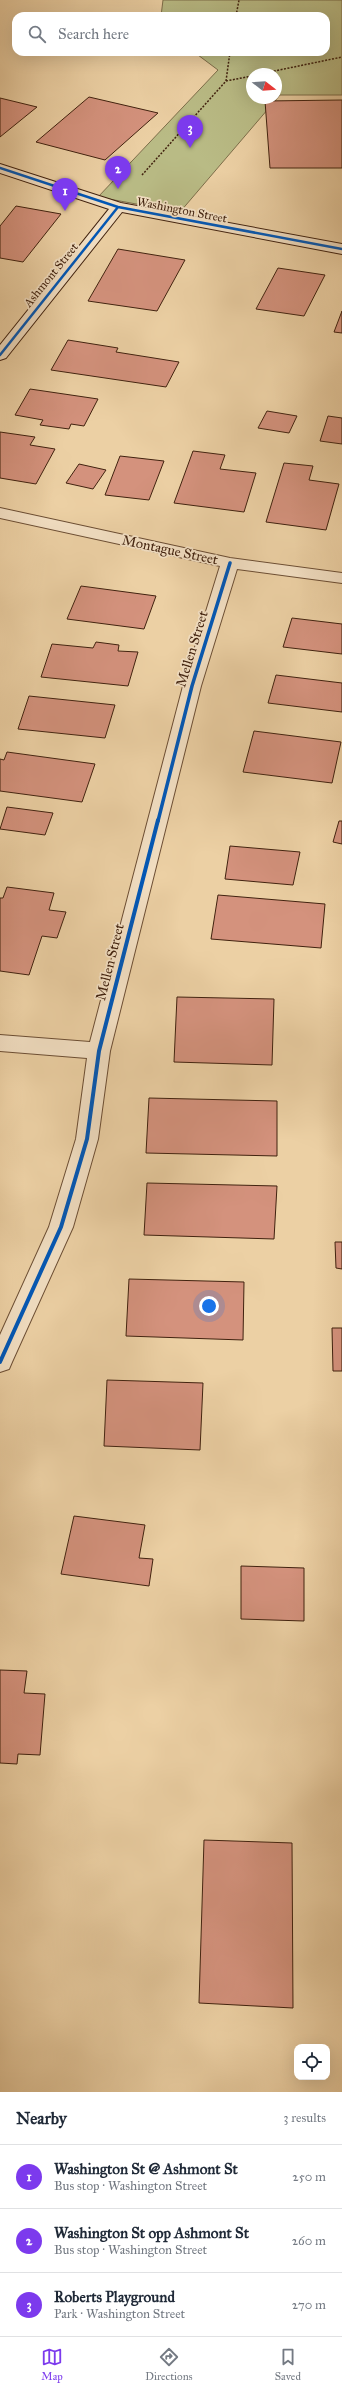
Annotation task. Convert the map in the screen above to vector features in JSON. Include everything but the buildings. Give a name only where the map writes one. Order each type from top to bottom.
[{"type":"street","name":"Washington Street","points":[[0,168],[118,207],[342,249]]},
{"type":"street","name":"Ashmont Street","points":[[0,355],[118,207]]},
{"type":"street","name":"Montague Street","points":[[0,513],[230,563],[342,578]]},
{"type":"street","name":"Mellen Street","points":[[0,1362],[61,1227],[87,1140],[98,1051],[192,686],[230,563]]},
{"type":"street","points":[[0,1043],[98,1051]]},
{"type":"path","points":[[237,12],[239,0]]},
{"type":"path","points":[[140,178],[226,81],[229,56]]},
{"type":"path","points":[[282,69],[342,57]]},
{"type":"path","points":[[226,81],[246,77]]},
{"type":"green space","points":[[163,0],[342,0],[342,95],[282,95],[282,68],[246,68],[246,104],[272,104],[180,212],[98,197],[218,70],[199,56],[330,56],[330,12],[162,12]]},
{"type":"cycle path","points":[[0,168],[118,207],[342,249]]},
{"type":"cycle path","points":[[0,355],[118,207]]},
{"type":"cycle path","points":[[0,1362],[61,1227],[87,1139],[99,1051],[192,686],[230,563]]},
{"type":"place","name":"Roberts Playground","points":[[190,148]]},
{"type":"place","name":"Washington St opp Ashmont St","points":[[118,189]]},
{"type":"place","name":"Washington St @ Ashmont St","points":[[65,211]]}]
